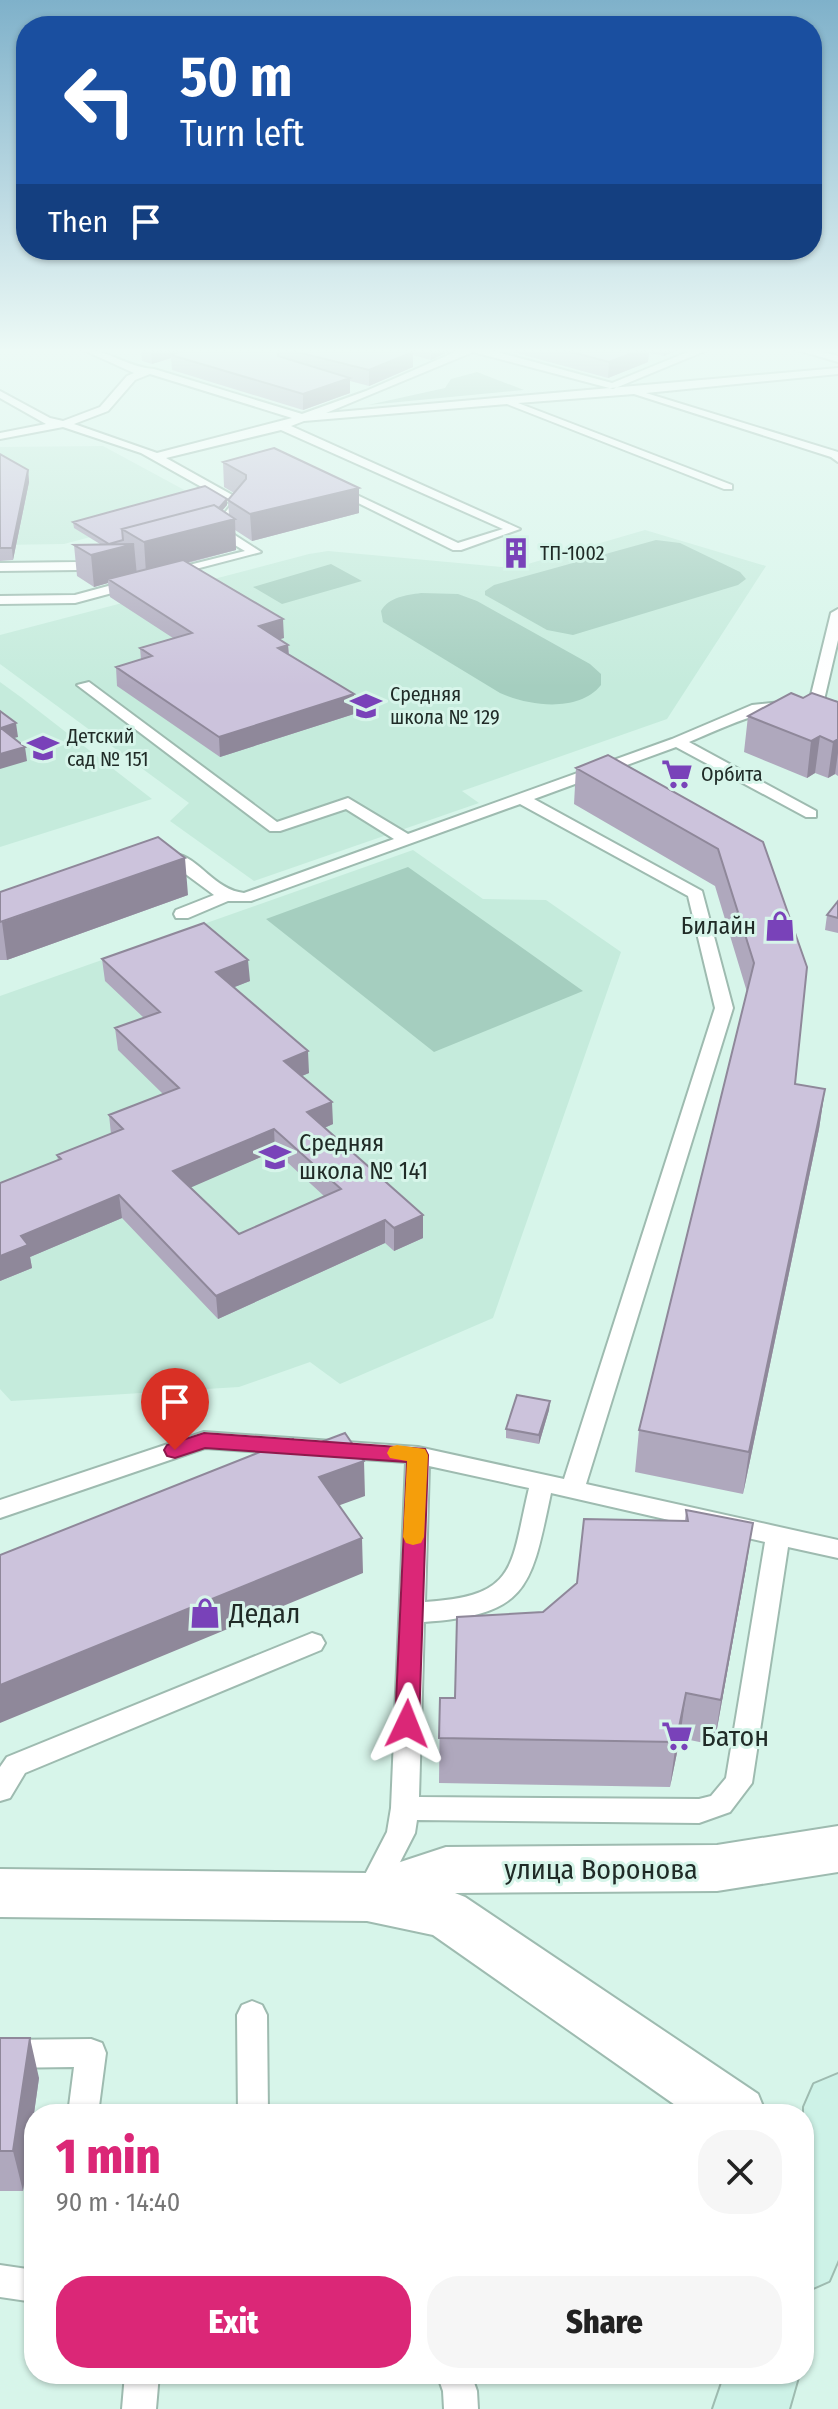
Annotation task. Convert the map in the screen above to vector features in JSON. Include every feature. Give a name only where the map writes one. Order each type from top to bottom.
[{"type":"main road","points":[[814,2227],[828,2186],[838,2107]]},
{"type":"main road","points":[[751,2409],[759,2384]]},
{"type":"street","name":"улица Воронова","points":[[367,1897],[446,1870],[717,1868],[838,1849]]},
{"type":"street","name":"улица Воронова","points":[[0,1893],[367,1897],[446,1914],[722,2104]]},
{"type":"lane","points":[[164,461],[239,503],[218,528],[204,531]]},
{"type":"lane","points":[[330,486],[457,547],[514,529],[362,461]]},
{"type":"lane","points":[[661,461],[728,487]]},
{"type":"lane","points":[[0,600],[75,599],[255,552],[218,528]]},
{"type":"lane","points":[[0,567],[78,566],[120,554]]},
{"type":"lane","points":[[816,703],[838,613]]},
{"type":"lane","points":[[84,685],[275,828],[348,803],[408,841]]},
{"type":"lane","points":[[182,914],[226,896],[245,898],[408,841],[677,742],[757,708],[816,703],[838,707]]},
{"type":"lane","points":[[677,742],[811,814]]},
{"type":"lane","points":[[523,799],[696,894],[724,1008],[573,1488]]},
{"type":"lane","points":[[145,868],[174,858],[226,896]]},
{"type":"lane","points":[[0,1509],[204,1440],[418,1455],[838,1549]]},
{"type":"lane","points":[[367,1897],[401,1833],[405,1808],[418,1455]]},
{"type":"lane","points":[[410,1613],[478,1606],[508,1589],[519,1573],[542,1482]]},
{"type":"lane","points":[[405,1808],[699,1811],[720,1804],[739,1783],[778,1536]]},
{"type":"lane","points":[[0,1790],[16,1765],[312,1643]]},
{"type":"lane","points":[[252,2015],[253,2104]]},
{"type":"lane","points":[[0,2054],[91,2053],[84,2104]]},
{"type":"lane","points":[[0,2281],[24,2285]]},
{"type":"lane","points":[[139,2409],[141,2384]]},
{"type":"lane","points":[[458,2384],[461,2409]]},
{"type":"shaded area","points":[[0,461],[131,461],[212,505],[64,544],[0,545]]},
{"type":"shaded area","name":"Средняя школа № 129","points":[[645,530],[766,566],[667,719],[462,791],[479,803],[254,881],[170,821],[189,803],[0,664],[0,635],[309,554],[328,551],[514,568]]},
{"type":"shaded area","points":[[656,540],[680,543],[740,572],[746,579],[738,585],[573,635],[547,630],[485,595],[485,591],[494,585]]},
{"type":"shaded area","points":[[331,564],[362,581],[282,604],[253,587]]},
{"type":"shaded area","points":[[421,593],[458,594],[477,601],[590,664],[601,674],[601,685],[580,700],[567,703],[538,704],[500,693],[383,622],[381,611],[389,603]]},
{"type":"shaded area","name":"Детский сад № 151","points":[[0,682],[22,698],[152,799],[0,847]]},
{"type":"shaded area","name":"Средняя школа № 141","points":[[413,850],[483,899],[546,900],[621,952],[493,1318],[340,1384],[310,1362],[239,1387],[11,1401],[0,1389],[0,996]]},
{"type":"shaded area","points":[[408,867],[583,991],[434,1052],[266,919]]},
{"type":"building","points":[[0,461],[13,461],[28,470],[12,548],[0,548]]},
{"type":"building","points":[[303,461],[359,488],[250,514],[228,500],[246,475],[223,462]]},
{"type":"building","points":[[205,486],[227,499],[219,508],[214,505],[122,529],[123,540],[109,544],[73,522]]},
{"type":"building","points":[[214,505],[235,519],[144,542],[122,529]]},
{"type":"building","points":[[134,544],[91,555],[74,545]]},
{"type":"building","points":[[183,560],[283,619],[259,626],[288,645],[278,648],[354,694],[219,737],[116,667],[152,656],[140,648],[192,633],[108,579]]},
{"type":"building","points":[[791,693],[803,698],[812,693],[838,702],[838,739],[833,742],[820,736],[811,741],[748,716]]},
{"type":"building","points":[[0,711],[16,723],[1,728],[25,747],[0,754]]},
{"type":"building","points":[[608,755],[763,842],[807,967],[795,1084],[825,1089],[749,1452],[639,1430],[754,963],[718,849],[576,768]]},
{"type":"building","points":[[158,837],[185,858],[0,922],[0,892]]},
{"type":"building","points":[[838,901],[838,918],[827,915]]},
{"type":"building","points":[[204,923],[248,960],[216,972],[308,1051],[284,1061],[332,1102],[307,1112],[423,1215],[394,1228],[385,1220],[216,1296],[119,1195],[21,1236],[28,1245],[0,1256],[0,1183],[61,1159],[57,1155],[123,1129],[109,1115],[179,1088],[115,1028],[160,1012],[102,959]],"holes":[[[274,1129],[341,1189],[239,1234],[173,1171]]]},
{"type":"building","points":[[517,1395],[550,1401],[539,1435],[506,1429]]},
{"type":"building","points":[[345,1433],[364,1461],[319,1477],[362,1538],[0,1685],[0,1555],[293,1439],[300,1450]]},
{"type":"building","points":[[686,1510],[753,1523],[721,1700],[686,1693],[676,1742],[439,1738],[440,1698],[455,1698],[457,1617],[543,1612],[577,1583],[584,1519],[688,1521]]},
{"type":"building","points":[[0,2038],[30,2038],[13,2151],[0,2151]]},
{"type":"slow traffic","points":[[397,1453],[418,1455],[413,1537]]},
{"type":"place","name":"ТП-1002","points":[[516,553]]},
{"type":"place","name":"Средняя школа № 129","points":[[366,706]]},
{"type":"place","name":"Детский сад № 151","points":[[43,748]]},
{"type":"place","name":"Орбита","points":[[677,774]]},
{"type":"place","name":"Билайн","points":[[780,926]]},
{"type":"place","name":"Средняя школа № 141","points":[[275,1157]]},
{"type":"place","name":"Дедал","points":[[205,1613]]},
{"type":"place","name":"Батон","points":[[677,1736]]},
{"type":"route","points":[[175,1450],[204,1440],[418,1455],[407,1724]]}]
